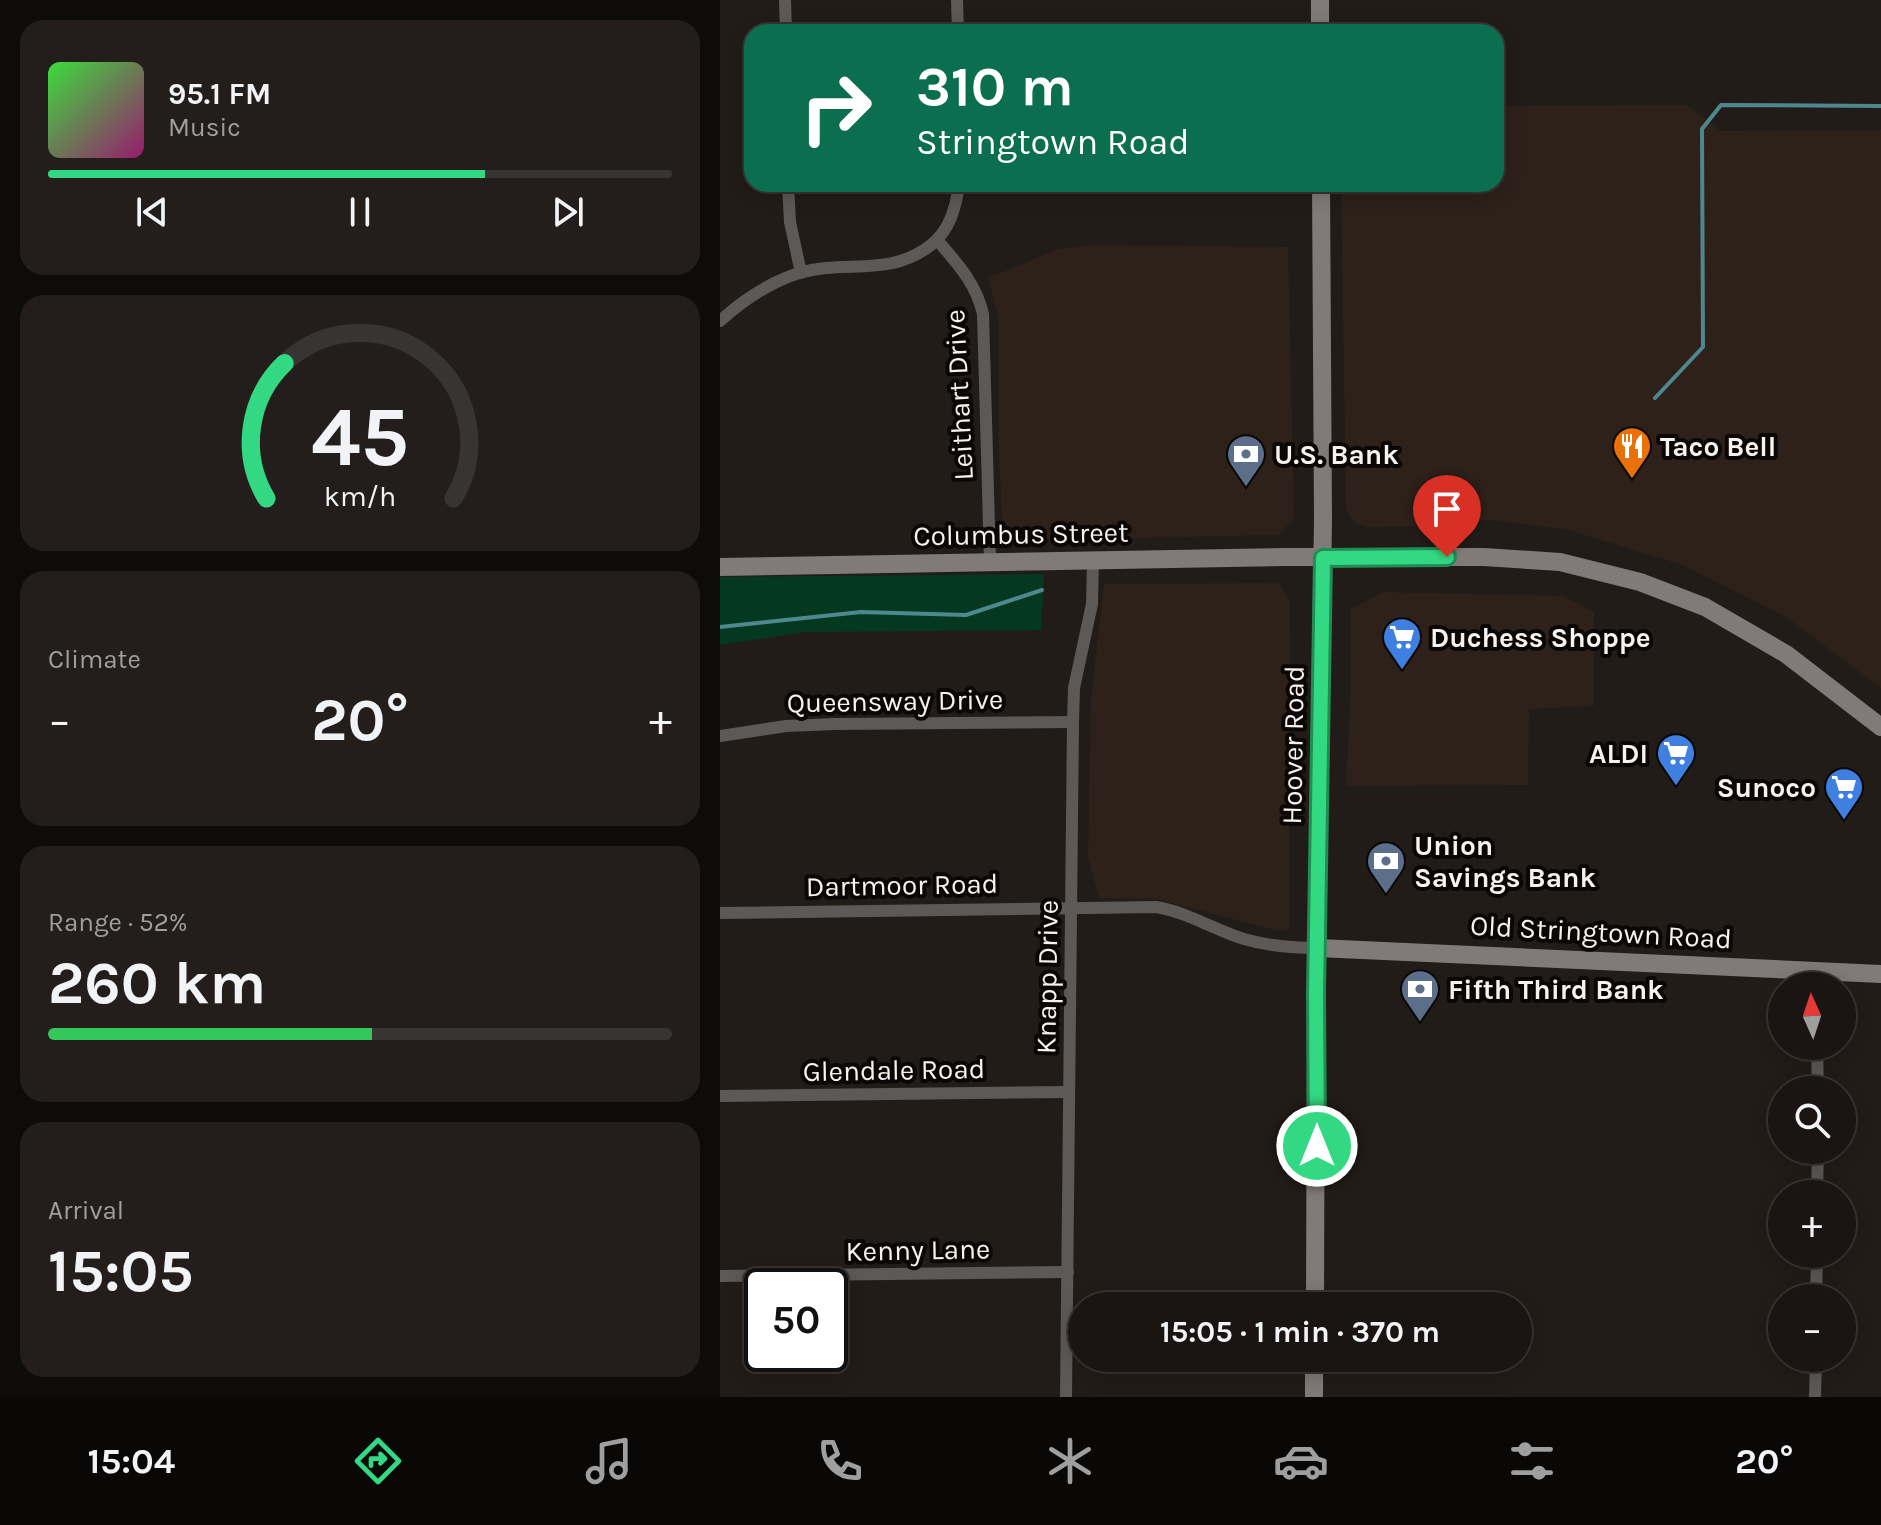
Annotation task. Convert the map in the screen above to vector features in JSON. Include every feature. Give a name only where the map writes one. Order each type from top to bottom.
[{"type":"main road","points":[[1320,0],[1320,24]]},
{"type":"main road","name":"Hoover Road","points":[[1315,1292],[1323,558],[1321,192]]},
{"type":"main road","name":"Columbus Street","points":[[720,567],[1222,557],[1484,557],[1575,564],[1640,582],[1705,607],[1786,654],[1881,727]]},
{"type":"main road","name":"Old Stringtown Road","points":[[1318,948],[1768,976]]},
{"type":"main road","name":"Old Stringtown Road","points":[[1856,976],[1881,974]]},
{"type":"main road","points":[[1314,1372],[1314,1397]]},
{"type":"street","points":[[785,0],[786,24]]},
{"type":"street","points":[[957,0],[958,24]]},
{"type":"street","points":[[788,192],[790,222],[801,273]]},
{"type":"street","points":[[720,321],[746,298],[801,273],[890,265],[919,254],[937,240],[952,215],[957,192]]},
{"type":"street","name":"Leithart Drive","points":[[937,240],[978,292],[983,314],[990,561]]},
{"type":"street","name":"Knapp Drive","points":[[1066,1397],[1074,688],[1092,604],[1093,560]]},
{"type":"street","name":"Queensway Drive","points":[[720,736],[786,726],[835,724],[1073,722]]},
{"type":"street","name":"Dartmoor Road","points":[[720,913],[1072,907],[1168,909],[1246,940],[1283,947],[1318,948]]},
{"type":"street","name":"Glendale Road","points":[[720,1096],[1069,1092]]},
{"type":"street","name":"Kenny Lane","points":[[720,1276],[1068,1272]]},
{"type":"street","points":[[1815,1397],[1816,1372]]},
{"type":"shaded area","points":[[1687,105],[1720,131],[1881,130],[1881,688],[1785,616],[1683,565],[1565,529],[1489,520],[1451,520],[1435,526],[1367,527],[1355,523],[1346,511],[1341,192],[1504,192],[1504,106]]},
{"type":"shaded area","points":[[1093,245],[1288,247],[1294,511],[1293,520],[1278,535],[1009,540],[1003,537],[999,457],[999,321],[988,278],[1059,249]]},
{"type":"shaded area","points":[[1279,583],[1290,600],[1289,930],[1279,931],[1156,899],[1099,898],[1088,856],[1091,699],[1104,584]]},
{"type":"shaded area","points":[[1383,592],[1564,596],[1594,612],[1594,706],[1529,709],[1528,785],[1346,786],[1351,609]]},
{"type":"green space","points":[[1044,574],[1041,630],[805,632],[720,645],[720,577]]},
{"type":"waterway","points":[[1655,398],[1703,347],[1702,129],[1721,105],[1881,106]]},
{"type":"waterway","points":[[720,627],[861,612],[966,615],[1042,590]]},
{"type":"place","name":"Taco Bell","points":[[1632,480]]},
{"type":"place","name":"U.S. Bank","points":[[1246,488]]},
{"type":"place","name":"Duchess Shoppe","points":[[1402,671]]},
{"type":"place","name":"ALDI","points":[[1676,787]]},
{"type":"place","name":"Sunoco","points":[[1844,821]]},
{"type":"place","name":"Union Savings Bank","points":[[1386,895]]},
{"type":"place","name":"Fifth Third Bank","points":[[1420,1023]]},
{"type":"route","points":[[1317,1146],[1316,994],[1323,558],[1447,557]]}]
